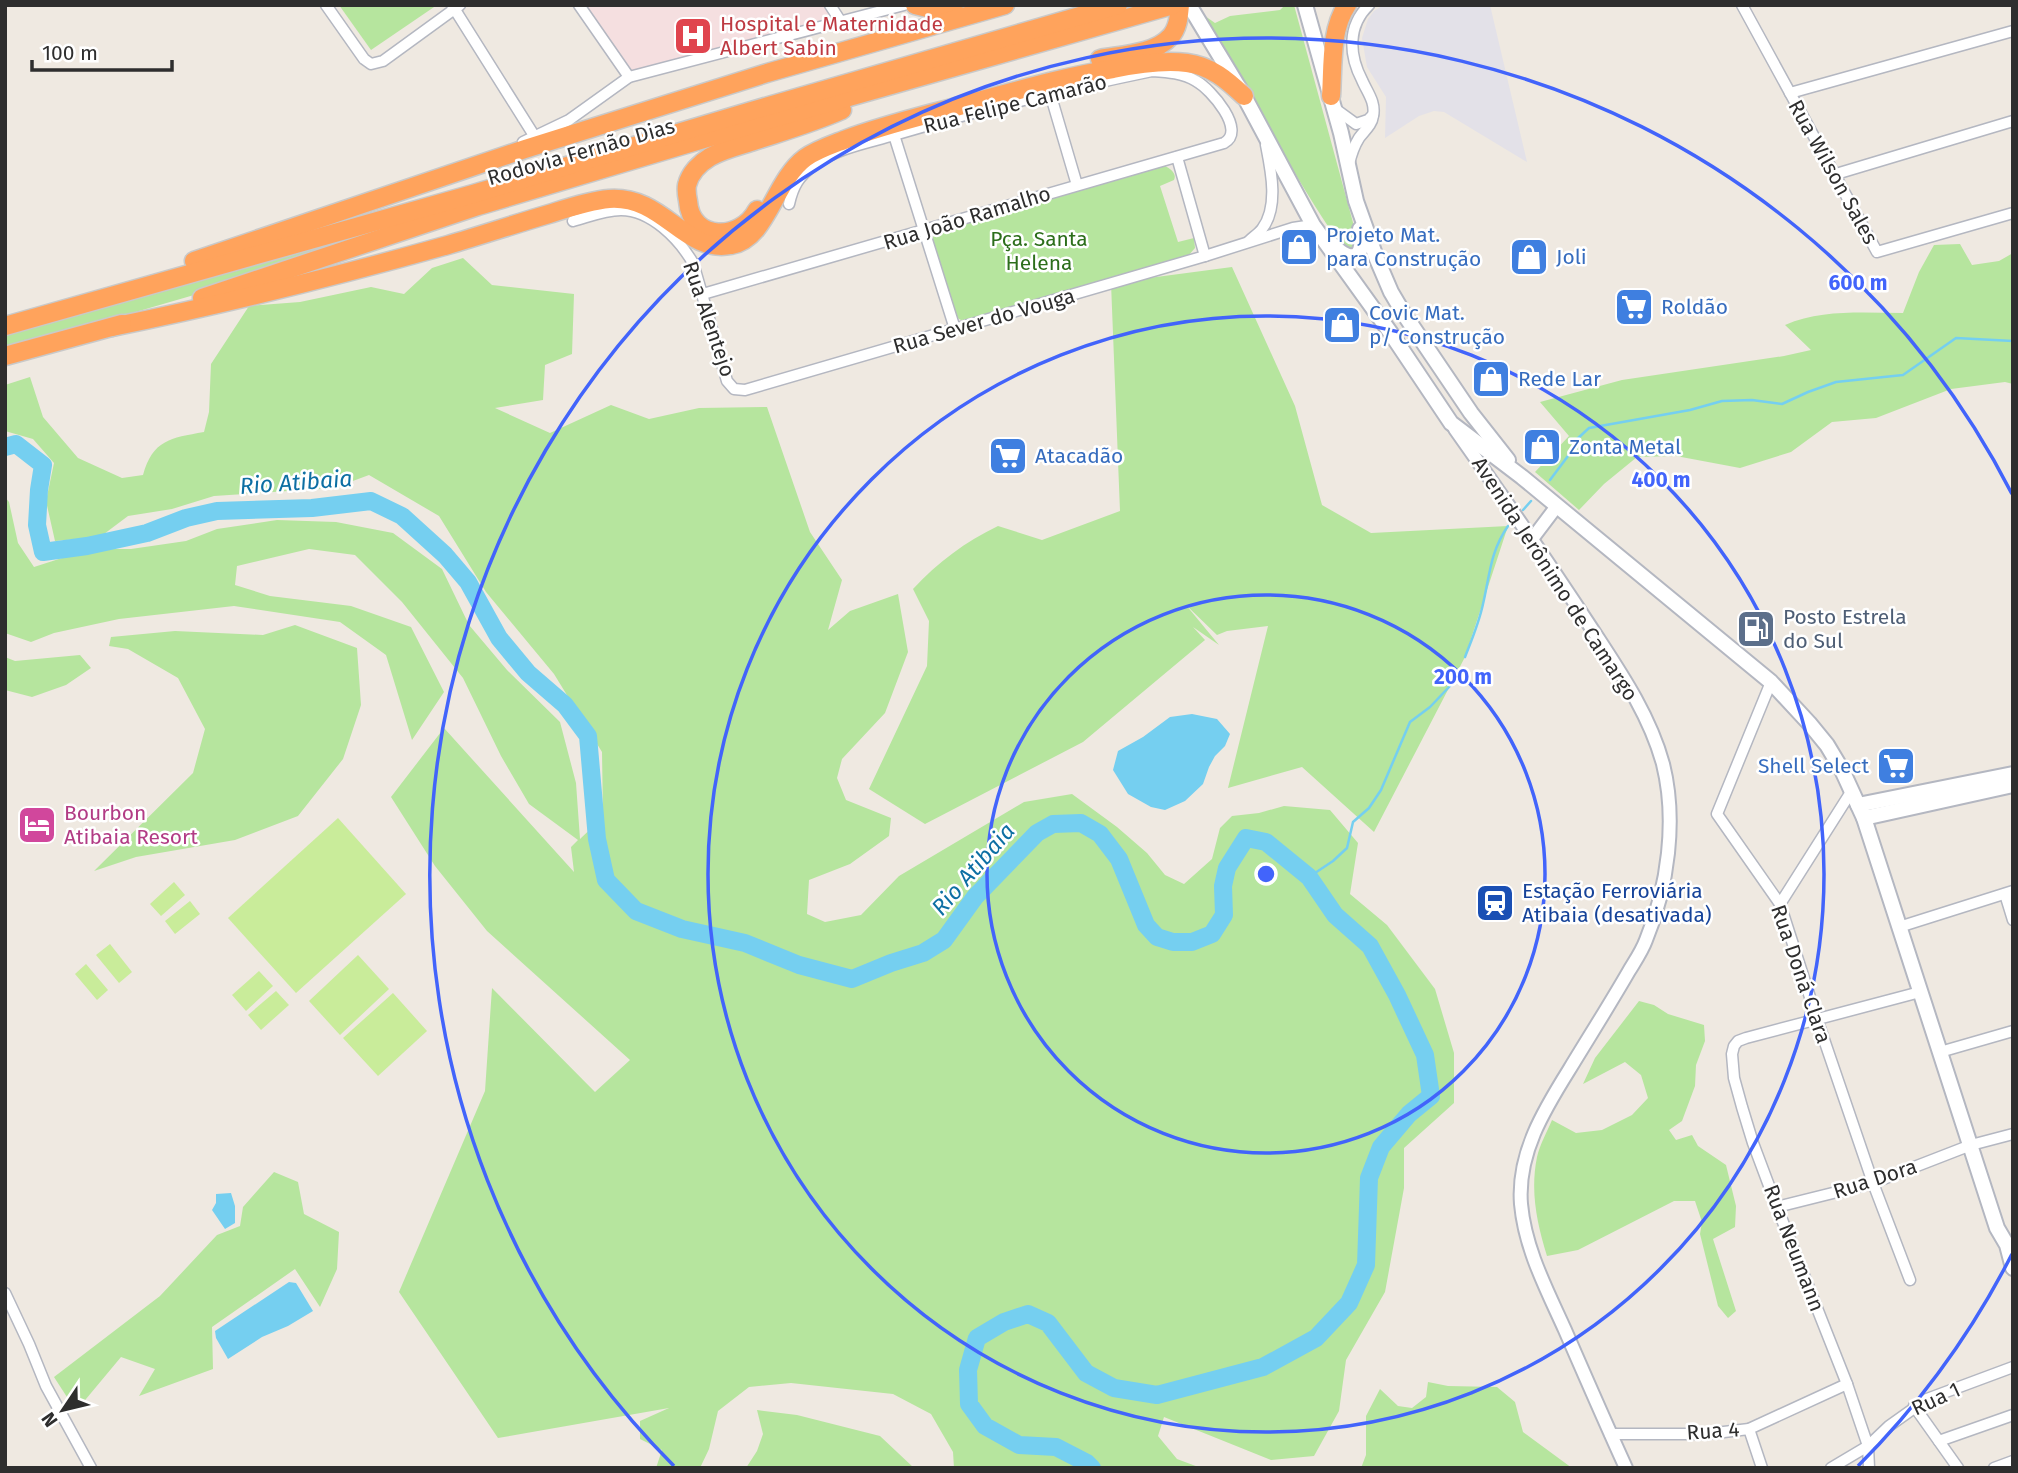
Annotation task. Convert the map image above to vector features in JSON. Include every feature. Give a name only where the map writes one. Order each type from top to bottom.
[{"type":"highway","points":[[915,5],[964,17]]},
{"type":"highway","points":[[103,298],[189,262],[442,176],[767,73],[1005,5]]},
{"type":"highway","name":"Rodovia Fernão Dias","points":[[5,326],[472,194],[1118,5]]},
{"type":"highway","name":"Rodovia Fernão Dias","points":[[5,356],[112,327],[478,206],[1173,5]]},
{"type":"highway","points":[[894,84],[840,111],[712,155],[693,172],[686,186],[688,207],[694,219],[701,228],[712,232],[735,230],[755,214],[781,168],[798,152],[862,123],[1081,63],[1159,45],[1171,37],[1177,26],[1180,5]]},
{"type":"highway","points":[[1333,102],[1336,33],[1347,5]]},
{"type":"highway","points":[[112,327],[194,310],[450,244],[577,205],[606,199],[627,199],[647,205],[671,220],[694,240],[716,246],[733,245],[747,239],[761,225],[787,175],[805,158],[825,147],[891,124],[1084,74],[1146,64],[1188,63],[1203,66],[1224,77],[1244,96]]},
{"type":"main road","name":"Avenida Jerônimo de Camargo","points":[[1189,5],[1244,96],[1315,228],[1451,423]]},
{"type":"main road","points":[[1304,5],[1333,102],[1356,201],[1391,292],[1471,413],[1522,477]]},
{"type":"main road","points":[[1315,228],[1340,253],[1355,256],[1360,253],[1362,237],[1356,214],[1356,201]]},
{"type":"main road","points":[[1390,332],[1421,370],[1440,381],[1448,379]]},
{"type":"main road","points":[[1451,423],[1522,477],[1771,682],[1827,745],[1858,805],[1997,1228],[2010,1245],[2013,1268]]},
{"type":"main road","points":[[1858,805],[2013,774]]},
{"type":"main road","points":[[1858,805],[2013,785]]},
{"type":"street","points":[[326,5],[364,59],[371,64],[383,61],[456,7],[535,137]]},
{"type":"street","points":[[579,5],[629,78]]},
{"type":"street","points":[[830,5],[841,22]]},
{"type":"street","points":[[442,176],[569,120],[629,78],[904,5]]},
{"type":"street","points":[[1348,168],[1357,141],[1374,115],[1371,97],[1357,70],[1352,47],[1355,22],[1369,5]]},
{"type":"street","name":"Rua Wilson Sales","points":[[1742,5],[1877,252],[2013,213]]},
{"type":"street","points":[[1790,93],[2013,31]]},
{"type":"street","name":"Rua Felipe Camarão","points":[[789,204],[793,188],[802,175],[816,164],[858,145],[1000,105],[1153,71],[1176,73],[1196,81],[1210,91],[1221,104],[1230,123],[1230,140]]},
{"type":"street","points":[[1050,93],[1077,185]]},
{"type":"street","points":[[1333,102],[1356,124],[1374,115]]},
{"type":"street","points":[[1836,174],[2013,121]]},
{"type":"street","points":[[1246,244],[1262,229],[1270,214],[1272,191],[1262,130]]},
{"type":"street","points":[[894,135],[955,329]]},
{"type":"street","name":"Rua João Ramalho","points":[[703,294],[1230,140]]},
{"type":"street","points":[[1177,156],[1205,256]]},
{"type":"street","name":"Rua Alentejo","points":[[573,221],[620,210],[635,211],[655,221],[686,252],[693,263],[703,294],[726,380],[734,389]]},
{"type":"street","name":"Rua Sever do Vouga","points":[[734,389],[744,390],[1293,228],[1315,228]]},
{"type":"street","name":"Avenida Jerônimo de Camargo","points":[[1451,423],[1532,538],[1636,698],[1663,764],[1669,836],[1659,901],[1645,942],[1546,1107],[1531,1140],[1523,1168],[1521,1203],[1528,1241],[1541,1276],[1626,1468]]},
{"type":"street","points":[[1532,538],[1557,506]]},
{"type":"street","name":"Rua Doná Clara","points":[[1771,682],[1717,814],[1780,904],[1873,1183],[1910,1280]]},
{"type":"street","points":[[1780,904],[1858,805]]},
{"type":"street","points":[[1899,927],[2009,893],[2013,920]]},
{"type":"street","points":[[1817,1019],[1920,992]]},
{"type":"street","name":"Rua Neumann","points":[[1817,1019],[1738,1041],[1734,1046],[1734,1078],[1777,1207],[1847,1384],[1868,1446]]},
{"type":"street","points":[[1940,1052],[2013,1031]]},
{"type":"street","name":"Rua Dora","points":[[1777,1207],[1873,1183],[1970,1145],[2013,1134]]},
{"type":"street","points":[[5,1293],[46,1386],[91,1468]]},
{"type":"street","name":"Rua 1","points":[[1831,1468],[1868,1446],[1914,1406],[1944,1391],[2013,1367]]},
{"type":"street","name":"Rua 4","points":[[1610,1434],[1707,1434],[1749,1429],[1847,1384]]},
{"type":"street","points":[[1914,1406],[1958,1468]]},
{"type":"street","points":[[1939,1441],[2013,1415]]},
{"type":"street","points":[[1749,1429],[1762,1468]]},
{"type":"street","points":[[1868,1446],[1869,1468]]},
{"type":"street","points":[[1994,1468],[2013,1461]]},
{"type":"shaded area","name":"Hospital e Maternidade Albert Sabin","points":[[579,5],[830,5],[841,22],[629,77]]},
{"type":"shaded area","points":[[1383,5],[1490,5],[1527,162],[1444,112],[1434,111],[1419,116],[1385,138],[1386,97],[1367,67],[1362,38],[1368,19]]},
{"type":"green space","points":[[339,5],[437,5],[371,50]]},
{"type":"green space","points":[[1285,5],[1294,5],[1358,241],[1356,248],[1344,250],[1325,222],[1205,16],[1215,23],[1230,16],[1280,10]]},
{"type":"green space","name":"Pça. Santa Helena","points":[[1165,166],[1173,172],[1175,178],[1160,186],[1178,242],[1194,238],[1195,248],[1188,256],[974,319],[961,320],[954,316],[932,244],[932,238],[937,232]]},
{"type":"green space","points":[[446,208],[225,286],[5,350],[5,335]]},
{"type":"green space","points":[[1960,244],[1972,265],[1999,261],[2013,253],[2013,384],[2005,382],[1951,389],[1876,418],[1832,422],[1791,452],[1740,468],[1676,456],[1637,457],[1604,484],[1579,510],[1535,472],[1569,436],[1540,402],[1622,380],[1811,350],[1785,325],[1828,314],[1903,313],[1919,272],[1934,245]]},
{"type":"green space","points":[[463,258],[492,285],[574,294],[572,354],[545,365],[543,400],[495,408],[550,433],[611,405],[649,419],[699,408],[767,407],[810,532],[842,580],[828,630],[850,611],[898,594],[908,652],[885,713],[842,759],[837,778],[846,800],[891,818],[889,836],[850,864],[809,880],[807,914],[825,922],[861,915],[899,876],[1024,802],[1072,794],[1147,853],[1165,875],[1184,884],[1212,859],[1220,828],[1232,816],[1259,813],[1284,806],[1330,810],[1358,843],[1350,894],[1387,925],[1435,989],[1454,1053],[1454,1103],[1404,1148],[1404,1188],[1385,1292],[1346,1360],[1339,1411],[1314,1456],[1271,1460],[1164,1417],[1158,1436],[1177,1459],[1201,1468],[954,1468],[953,1452],[931,1414],[893,1394],[791,1383],[749,1387],[718,1411],[709,1449],[700,1468],[656,1468],[662,1450],[640,1439],[640,1421],[669,1408],[498,1438],[399,1292],[485,1091],[492,988],[595,1092],[630,1060],[487,931],[435,866],[391,797],[444,728],[574,872],[571,847],[578,840],[529,804],[501,756],[463,678],[402,602],[355,555],[309,549],[237,566],[235,585],[270,596],[351,606],[411,627],[444,692],[412,740],[386,655],[340,622],[234,606],[119,619],[54,633],[31,642],[5,633],[5,497],[9,502],[18,543],[34,567],[90,549],[131,549],[186,541],[217,529],[277,520],[336,522],[393,533],[442,569],[469,625],[507,670],[560,722],[576,783],[580,839],[603,817],[602,752],[554,674],[486,592],[439,516],[369,475],[334,488],[214,496],[172,509],[128,516],[100,537],[55,541],[46,501],[54,463],[33,439],[5,431],[5,385],[30,377],[43,417],[78,458],[122,478],[143,475],[152,454],[164,443],[204,432],[209,412],[211,364],[249,306],[300,302],[371,287],[404,294],[432,268]]},
{"type":"green space","points":[[1232,267],[1295,406],[1322,505],[1371,533],[1508,526],[1465,657],[1374,832],[1302,767],[1228,788],[1268,626],[1227,631],[1217,635],[1186,605],[1219,645],[1193,627],[1205,640],[1083,742],[925,824],[869,789],[927,666],[929,621],[913,589],[953,553],[998,526],[1042,540],[1120,511],[1111,283]]},
{"type":"green space","points":[[295,625],[357,648],[361,705],[343,759],[298,816],[235,840],[136,857],[94,871],[193,773],[205,729],[178,678],[128,649],[109,646],[111,637],[175,631],[263,635]]},
{"type":"green space","points":[[80,655],[91,668],[66,685],[32,697],[5,690],[5,657],[15,661]]},
{"type":"green space","points":[[338,818],[406,894],[296,993],[228,918]]},
{"type":"green space","points":[[174,882],[185,895],[161,916],[150,904]]},
{"type":"green space","points":[[190,901],[200,914],[175,934],[165,921]]},
{"type":"green space","points":[[110,944],[132,972],[119,983],[96,955]]},
{"type":"green space","points":[[358,955],[389,989],[340,1035],[309,1001]]},
{"type":"green space","points":[[86,964],[108,990],[97,1000],[75,974]]},
{"type":"green space","points":[[259,971],[273,986],[246,1011],[232,995]]},
{"type":"green space","points":[[276,991],[289,1005],[261,1030],[248,1015]]},
{"type":"green space","points":[[393,993],[427,1031],[378,1076],[343,1038]]},
{"type":"green space","points":[[1639,1001],[1654,1005],[1668,1014],[1704,1025],[1705,1041],[1696,1065],[1695,1086],[1682,1121],[1669,1130],[1676,1140],[1692,1135],[1698,1146],[1726,1165],[1736,1206],[1735,1227],[1713,1239],[1736,1311],[1728,1318],[1718,1306],[1700,1234],[1702,1222],[1695,1201],[1674,1201],[1578,1250],[1547,1256],[1543,1244],[1534,1183],[1537,1157],[1552,1120],[1576,1133],[1602,1130],[1632,1115],[1648,1098],[1641,1075],[1625,1062],[1583,1084],[1595,1058]]},
{"type":"green space","points":[[274,1172],[298,1182],[304,1214],[339,1232],[337,1269],[320,1307],[295,1269],[212,1327],[213,1369],[139,1396],[155,1369],[121,1357],[76,1411],[54,1377],[160,1296],[217,1235],[240,1226],[243,1207]]},
{"type":"green space","points":[[1428,1382],[1448,1386],[1497,1387],[1515,1402],[1523,1432],[1572,1468],[1361,1468],[1366,1455],[1366,1416],[1380,1389],[1398,1406],[1412,1408],[1426,1397]]},
{"type":"green space","points":[[757,1410],[797,1415],[880,1436],[914,1468],[746,1468],[757,1451],[763,1434]]},
{"type":"water","points":[[1192,714],[1217,719],[1230,734],[1225,746],[1209,767],[1203,784],[1185,801],[1165,810],[1151,807],[1128,794],[1113,770],[1118,751],[1170,717]]},
{"type":"water","points":[[231,1193],[235,1206],[235,1223],[225,1229],[212,1210],[216,1203],[216,1194]]},
{"type":"water","points":[[289,1282],[296,1283],[313,1311],[262,1337],[228,1359],[215,1331]]},
{"type":"waterway","points":[[1550,480],[1576,440],[1589,428],[1690,410],[1722,401],[1752,400],[1782,404],[1836,382],[1903,375],[1956,338],[2013,341]]},
{"type":"waterway","name":"Rio Atibaia","points":[[5,447],[16,444],[43,465],[37,525],[43,552],[147,533],[186,518],[217,511],[312,508],[371,501],[402,516],[445,555],[468,582],[499,638],[528,673],[565,705],[588,736],[597,839],[606,880],[636,911],[682,929],[745,943],[799,965],[852,979],[923,953],[944,940],[975,897],[1037,833],[1053,824],[1081,823],[1100,834],[1119,859],[1146,925],[1157,937],[1173,942],[1192,942],[1212,934],[1224,915],[1223,886],[1227,868],[1246,838],[1266,842],[1309,877],[1335,915],[1370,946],[1425,1055],[1431,1096],[1409,1114],[1381,1147],[1369,1178],[1366,1265],[1349,1303],[1316,1338],[1263,1367],[1157,1395],[1114,1388],[1086,1373],[1048,1323],[1028,1314],[1004,1322],[977,1338],[968,1370],[969,1404],[985,1426],[1019,1445],[1056,1447],[1092,1468]]},
{"type":"waterway","points":[[1523,510],[1531,501]]},
{"type":"waterway","points":[[1465,657],[1479,618],[1494,554],[1508,526]]},
{"type":"waterway","points":[[1309,877],[1347,848],[1353,822],[1369,808],[1381,790],[1410,722],[1430,707],[1450,686],[1457,670]]},
{"type":"place","name":"Hospital e Maternidade Albert Sabin","points":[[693,36]]},
{"type":"place","name":"Projeto Mat. para Construção","points":[[1299,247]]},
{"type":"place","name":"Joli","points":[[1529,257]]},
{"type":"place","name":"Roldão","points":[[1634,307]]},
{"type":"place","name":"Covic Mat. p/ Construção","points":[[1342,325]]},
{"type":"place","name":"Rede Lar","points":[[1491,379]]},
{"type":"place","name":"Zonta Metal","points":[[1542,447]]},
{"type":"place","name":"Atacadão","points":[[1008,456]]},
{"type":"place","name":"Posto Estrela do Sul","points":[[1756,629]]},
{"type":"place","name":"Shell Select","points":[[1896,766]]},
{"type":"place","name":"Bourbon Atibaia Resort","points":[[37,825]]},
{"type":"place","name":"Estação Ferroviária Atibaia (desativada)","points":[[1495,903]]}]
